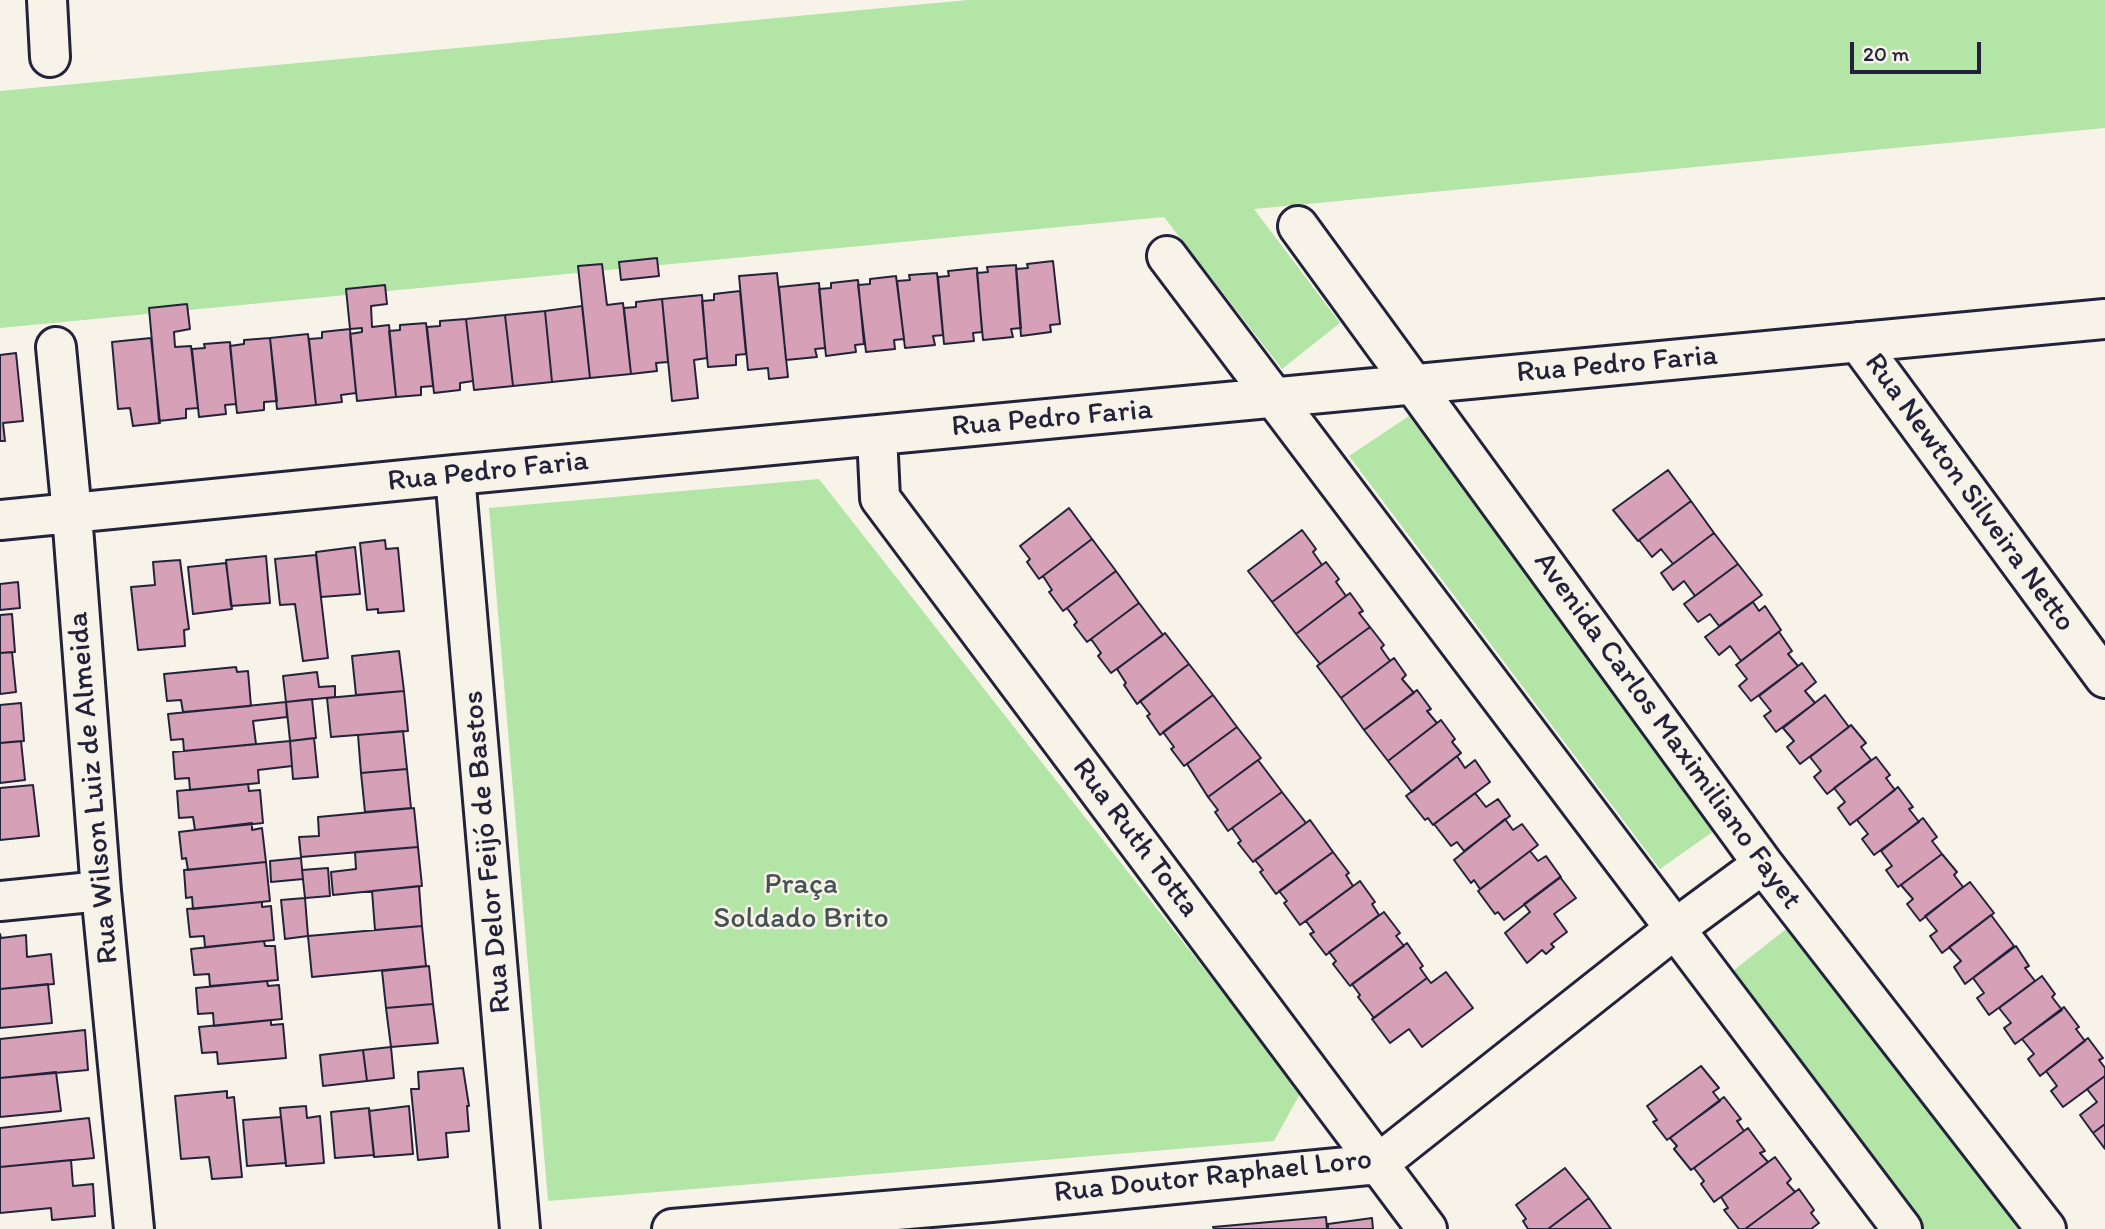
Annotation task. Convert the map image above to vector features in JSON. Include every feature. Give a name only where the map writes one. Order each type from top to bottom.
[{"type":"street","points":[[47,0],[50,57]]},
{"type":"street","name":"Avenida Carlos Maximiliano Fayet","points":[[1298,226],[1763,864],[2046,1229]]},
{"type":"street","points":[[1167,257],[1902,1229]]},
{"type":"street","name":"Rua Pedro Faria","points":[[0,520],[2105,319]]},
{"type":"street","name":"Rua Newton Silveira Netto","points":[[1858,342],[2105,678]]},
{"type":"street","name":"Rua Wilson Luiz de Almeida","points":[[56,348],[72,514],[101,891],[134,1229]]},
{"type":"street","name":"Rua Ruth Totta","points":[[877,435],[880,498],[1427,1229]]},
{"type":"street","name":"Rua Delor Feijó de Bastos","points":[[456,475],[520,1229]]},
{"type":"street","name":"Rua Doutor Raphael Loro","points":[[672,1229],[992,1215],[1378,1164],[1675,928],[1763,864]]},
{"type":"street","points":[[0,901],[101,891]]},
{"type":"green space","points":[[968,0],[2105,0],[2105,128],[1254,209],[1340,323],[1282,369],[1164,217],[0,328],[0,91]]},
{"type":"green space","points":[[1409,416],[1714,831],[1660,869],[1349,456]]},
{"type":"green space","name":"Praça Soldado Brito","points":[[819,479],[1301,1092],[1274,1141],[548,1201],[489,508]]},
{"type":"green space","points":[[1790,926],[2029,1229],[1921,1229],[1734,970]]},
{"type":"building","points":[[657,258],[659,276],[621,280],[619,262]]},
{"type":"building","points":[[1053,261],[1060,324],[1050,325],[1051,332],[1021,336],[1016,269],[1028,268],[1027,264]]},
{"type":"building","points":[[602,264],[607,305],[623,303],[631,374],[590,378],[578,266]]},
{"type":"building","points":[[1016,265],[1021,328],[1011,329],[1013,337],[983,340],[977,273],[988,272],[987,267]]},
{"type":"building","points":[[977,268],[982,332],[973,333],[974,341],[944,344],[938,277],[949,276],[948,271]]},
{"type":"building","points":[[777,273],[788,377],[769,379],[768,368],[748,370],[739,276]]},
{"type":"building","points":[[937,273],[943,335],[933,336],[935,345],[905,348],[897,281],[910,280],[909,275]]},
{"type":"building","points":[[896,276],[904,339],[894,340],[895,349],[866,352],[858,285],[870,284],[870,279]]},
{"type":"building","points":[[858,280],[864,344],[855,345],[856,352],[826,356],[819,289],[831,288],[831,283]]},
{"type":"building","points":[[819,283],[825,348],[815,349],[817,357],[786,360],[779,287]]},
{"type":"building","points":[[385,285],[387,304],[371,306],[372,327],[389,325],[396,397],[357,401],[350,334],[362,332],[362,328],[350,329],[346,289]]},
{"type":"building","points":[[740,291],[746,354],[736,355],[736,365],[708,367],[702,301],[714,300],[714,294]]},
{"type":"building","points":[[702,295],[707,358],[694,360],[698,398],[672,401],[662,299]]},
{"type":"building","points":[[662,299],[668,362],[656,363],[657,371],[631,374],[624,308],[636,307],[636,302]]},
{"type":"building","points":[[187,304],[190,329],[174,332],[175,347],[191,346],[198,408],[186,409],[186,418],[159,421],[149,308]]},
{"type":"building","points":[[582,306],[590,378],[552,382],[545,311]]},
{"type":"building","points":[[545,311],[552,382],[513,386],[505,315]]},
{"type":"building","points":[[505,315],[513,386],[474,390],[466,319]]},
{"type":"building","points":[[466,319],[473,381],[460,383],[460,390],[434,393],[427,327],[440,326],[440,321]]},
{"type":"building","points":[[426,323],[433,386],[421,387],[421,395],[396,397],[389,331],[400,330],[400,325]]},
{"type":"building","points":[[350,329],[356,393],[341,395],[342,402],[316,405],[309,339],[322,338],[322,332]]},
{"type":"building","points":[[308,334],[316,405],[277,409],[270,338]]},
{"type":"building","points":[[151,338],[160,423],[133,426],[130,408],[118,409],[112,342]]},
{"type":"building","points":[[270,338],[277,401],[264,402],[264,410],[237,413],[230,346],[244,344],[244,340]]},
{"type":"building","points":[[230,342],[236,404],[225,405],[226,414],[199,417],[192,349],[205,348],[204,344]]},
{"type":"building","points":[[16,353],[23,421],[3,423],[5,441],[0,441],[0,355]]},
{"type":"building","points":[[1668,470],[1691,501],[1638,541],[1613,510]]},
{"type":"building","points":[[1691,501],[1714,533],[1673,564],[1661,549],[1652,557],[1639,540]]},
{"type":"building","points":[[1069,508],[1092,539],[1039,579],[1027,562],[1030,559],[1020,546]]},
{"type":"building","points":[[1302,530],[1316,549],[1313,552],[1322,565],[1272,602],[1248,571]]},
{"type":"building","points":[[1714,533],[1738,564],[1695,596],[1684,581],[1673,590],[1661,573]]},
{"type":"building","points":[[1092,539],[1116,571],[1063,611],[1049,592],[1052,590],[1043,576]]},
{"type":"building","points":[[385,540],[386,549],[398,548],[404,611],[378,613],[378,609],[367,610],[360,543]]},
{"type":"building","points":[[355,547],[360,594],[321,597],[316,552]]},
{"type":"building","points":[[316,555],[328,658],[303,661],[295,604],[280,605],[275,559]]},
{"type":"building","points":[[266,556],[270,603],[231,606],[226,560]]},
{"type":"building","points":[[180,560],[189,629],[184,630],[185,646],[138,650],[131,587],[155,585],[153,562]]},
{"type":"building","points":[[1326,562],[1339,579],[1336,582],[1346,596],[1296,634],[1272,602]]},
{"type":"building","points":[[226,563],[232,609],[193,614],[188,567]]},
{"type":"building","points":[[1738,564],[1762,595],[1719,626],[1710,614],[1698,622],[1684,604]]},
{"type":"building","points":[[1116,571],[1139,603],[1087,642],[1074,625],[1077,622],[1067,608]]},
{"type":"building","points":[[18,582],[20,608],[0,610],[0,584]]},
{"type":"building","points":[[1350,593],[1363,611],[1359,613],[1370,627],[1320,664],[1296,634]]},
{"type":"building","points":[[1753,602],[1759,611],[1765,606],[1781,630],[1741,661],[1730,646],[1719,655],[1705,637]]},
{"type":"building","points":[[1139,603],[1163,635],[1111,673],[1098,656],[1101,653],[1091,639]]},
{"type":"building","points":[[12,614],[15,652],[0,653],[0,615]]},
{"type":"building","points":[[1370,627],[1384,645],[1381,648],[1390,661],[1341,698],[1317,666]]},
{"type":"building","points":[[1779,632],[1792,651],[1788,654],[1798,666],[1751,701],[1739,686],[1747,679],[1736,665]]},
{"type":"building","points":[[1165,633],[1189,664],[1137,704],[1117,669]]},
{"type":"building","points":[[399,651],[404,691],[356,695],[352,656]]},
{"type":"building","points":[[12,652],[16,692],[0,694],[0,653]]},
{"type":"building","points":[[1394,658],[1406,675],[1402,679],[1414,693],[1364,730],[1341,698]]},
{"type":"building","points":[[1802,663],[1816,682],[1805,691],[1815,703],[1776,732],[1764,716],[1771,711],[1759,696]]},
{"type":"building","points":[[1189,664],[1213,695],[1160,735],[1140,701]]},
{"type":"building","points":[[236,667],[237,672],[248,671],[251,706],[183,712],[181,700],[167,701],[164,674]]},
{"type":"building","points":[[317,672],[319,687],[335,686],[335,697],[286,702],[283,676]]},
{"type":"building","points":[[1417,690],[1431,709],[1427,711],[1437,723],[1388,761],[1364,730]]},
{"type":"building","points":[[404,691],[408,731],[331,737],[327,698]]},
{"type":"building","points":[[1213,695],[1237,727],[1184,766],[1171,749],[1174,747],[1163,732]]},
{"type":"building","points":[[1825,695],[1849,727],[1800,764],[1787,747],[1794,741],[1783,728]]},
{"type":"building","points":[[312,699],[316,738],[290,741],[286,702]]},
{"type":"building","points":[[286,702],[287,717],[253,721],[256,744],[184,751],[183,739],[171,740],[168,714]]},
{"type":"building","points":[[21,703],[24,741],[0,743],[0,705]]},
{"type":"building","points":[[1441,720],[1455,739],[1452,742],[1461,753],[1412,792],[1388,761]]},
{"type":"building","points":[[1851,725],[1866,743],[1861,747],[1871,760],[1827,794],[1814,777],[1821,771],[1810,757]]},
{"type":"building","points":[[1237,727],[1261,758],[1208,797],[1187,764]]},
{"type":"building","points":[[403,731],[407,769],[361,773],[358,735]]},
{"type":"building","points":[[314,738],[318,777],[293,779],[290,741]]},
{"type":"building","points":[[21,741],[25,780],[0,783],[0,743]]},
{"type":"building","points":[[290,741],[292,766],[258,770],[259,783],[190,790],[189,778],[175,779],[173,752]]},
{"type":"building","points":[[1457,756],[1465,768],[1475,760],[1490,782],[1433,825],[1428,818],[1425,820],[1406,796]]},
{"type":"building","points":[[1876,757],[1890,775],[1886,778],[1895,790],[1850,825],[1838,808],[1845,802],[1834,788]]},
{"type":"building","points":[[1258,760],[1282,792],[1228,831],[1208,797]]},
{"type":"building","points":[[407,769],[411,808],[365,812],[361,773]]},
{"type":"building","points":[[248,784],[249,791],[260,790],[263,823],[195,830],[193,817],[179,818],[177,791]]},
{"type":"building","points":[[33,785],[39,836],[0,840],[0,788]]},
{"type":"building","points":[[1898,787],[1913,807],[1909,809],[1919,822],[1874,855],[1862,839],[1868,834],[1857,820]]},
{"type":"building","points":[[1282,792],[1306,823],[1253,862],[1238,843],[1241,841],[1232,828]]},
{"type":"building","points":[[1475,793],[1486,807],[1498,799],[1510,816],[1464,851],[1457,842],[1451,846],[1434,824]]},
{"type":"building","points":[[414,808],[418,847],[301,857],[299,837],[319,836],[318,817]]},
{"type":"building","points":[[1923,818],[1937,837],[1932,841],[1942,854],[1898,887],[1886,870],[1892,866],[1881,851]]},
{"type":"building","points":[[1505,819],[1513,830],[1522,824],[1538,845],[1480,889],[1474,880],[1471,883],[1454,860]]},
{"type":"building","points":[[1310,820],[1333,852],[1276,894],[1255,860]]},
{"type":"building","points":[[252,823],[252,830],[262,828],[266,862],[188,870],[186,858],[182,859],[179,832]]},
{"type":"building","points":[[418,847],[422,886],[333,895],[331,872],[356,869],[355,852]]},
{"type":"building","points":[[1530,851],[1538,861],[1546,856],[1561,877],[1504,920],[1498,912],[1495,914],[1478,891]]},
{"type":"building","points":[[1333,852],[1349,873],[1346,875],[1353,886],[1300,925],[1279,891]]},
{"type":"building","points":[[1942,854],[1957,872],[1954,875],[1963,887],[1920,921],[1907,904],[1913,899],[1901,885]]},
{"type":"building","points":[[301,858],[303,879],[271,882],[270,861]]},
{"type":"building","points":[[266,862],[270,901],[193,909],[192,897],[186,898],[184,870]]},
{"type":"building","points":[[328,868],[330,896],[305,898],[302,870]]},
{"type":"building","points":[[1560,877],[1576,898],[1554,914],[1567,932],[1551,944],[1554,947],[1546,954],[1542,950],[1527,963],[1505,933],[1530,912],[1524,904]]},
{"type":"building","points":[[1360,881],[1375,902],[1372,904],[1379,915],[1326,955],[1310,934],[1314,932],[1306,921]]},
{"type":"building","points":[[1970,882],[1994,913],[1942,953],[1930,936],[1937,931],[1925,916]]},
{"type":"building","points":[[419,886],[422,926],[375,930],[372,891]]},
{"type":"building","points":[[305,898],[308,936],[285,939],[281,900]]},
{"type":"building","points":[[262,902],[262,907],[271,906],[274,940],[205,947],[204,936],[190,937],[187,909]]},
{"type":"building","points":[[1384,912],[1400,933],[1396,936],[1404,946],[1350,986],[1333,964],[1336,961],[1329,952]]},
{"type":"building","points":[[1991,915],[2014,946],[1965,984],[1954,967],[1961,961],[1949,947]]},
{"type":"building","points":[[422,926],[426,966],[312,977],[308,936]]},
{"type":"building","points":[[0,934],[1,938],[26,935],[27,957],[51,954],[54,984],[0,989]]},
{"type":"building","points":[[264,941],[265,946],[275,946],[278,980],[210,986],[209,974],[194,975],[191,949]]},
{"type":"building","points":[[1407,943],[1423,966],[1420,968],[1427,978],[1374,1018],[1352,984]]},
{"type":"building","points":[[2016,946],[2029,966],[2025,968],[2035,981],[1989,1015],[1977,998],[1984,993],[1973,978]]},
{"type":"building","points":[[429,966],[433,1004],[386,1008],[382,971]]},
{"type":"building","points":[[1446,972],[1473,1008],[1422,1047],[1409,1029],[1390,1043],[1372,1019],[1427,978],[1431,983]]},
{"type":"building","points":[[2042,976],[2062,1010],[2015,1044],[2004,1028],[2011,1023],[1999,1008]]},
{"type":"building","points":[[267,981],[268,986],[279,985],[282,1019],[214,1026],[213,1013],[198,1014],[196,988]]},
{"type":"building","points":[[48,984],[52,1023],[0,1028],[0,989]]},
{"type":"building","points":[[433,1004],[438,1043],[391,1047],[386,1008]]},
{"type":"building","points":[[2064,1007],[2079,1027],[2076,1029],[2085,1041],[2040,1076],[2028,1059],[2034,1054],[2022,1039]]},
{"type":"building","points":[[271,1020],[271,1025],[283,1024],[286,1058],[218,1064],[217,1052],[202,1053],[199,1027]]},
{"type":"building","points":[[85,1030],[88,1070],[0,1078],[0,1039]]},
{"type":"building","points":[[2088,1038],[2103,1058],[2099,1060],[2105,1068],[2105,1076],[2063,1107],[2051,1091],[2057,1086],[2046,1071]]},
{"type":"building","points":[[391,1047],[394,1078],[367,1081],[363,1050]]},
{"type":"building","points":[[363,1050],[367,1081],[323,1086],[320,1055]]},
{"type":"building","points":[[1701,1066],[1719,1088],[1713,1092],[1720,1101],[1667,1140],[1653,1122],[1657,1120],[1647,1106]]},
{"type":"building","points":[[463,1068],[469,1106],[469,1131],[446,1133],[448,1157],[418,1160],[411,1089],[419,1089],[418,1072]]},
{"type":"building","points":[[56,1072],[61,1111],[0,1117],[0,1078]]},
{"type":"building","points":[[2105,1076],[2105,1124],[2093,1133],[2080,1115],[2097,1102],[2087,1089]]},
{"type":"building","points":[[227,1091],[227,1098],[234,1097],[242,1177],[212,1179],[209,1157],[181,1159],[175,1096]]},
{"type":"building","points":[[1724,1097],[1741,1119],[1737,1121],[1744,1131],[1691,1170],[1674,1149],[1677,1146],[1670,1138]]},
{"type":"building","points":[[306,1106],[307,1118],[320,1116],[324,1163],[286,1166],[280,1108]]},
{"type":"building","points":[[409,1106],[413,1154],[374,1157],[369,1111]]},
{"type":"building","points":[[369,1108],[374,1155],[335,1158],[331,1112]]},
{"type":"building","points":[[281,1117],[286,1163],[247,1166],[243,1120]]},
{"type":"building","points":[[89,1118],[94,1158],[0,1167],[0,1128]]},
{"type":"building","points":[[2105,1124],[2105,1149],[2093,1133]]},
{"type":"building","points":[[1748,1128],[1765,1151],[1760,1153],[1768,1162],[1714,1202],[1694,1168]]},
{"type":"building","points":[[1775,1157],[1791,1179],[1787,1183],[1795,1192],[1745,1229],[1739,1229],[1724,1210],[1728,1208],[1721,1197]]},
{"type":"building","points":[[71,1160],[73,1186],[93,1184],[95,1216],[52,1220],[51,1208],[0,1213],[0,1167]]},
{"type":"building","points":[[1565,1168],[1589,1198],[1548,1229],[1528,1229],[1523,1221],[1526,1219],[1516,1205]]},
{"type":"building","points":[[1799,1189],[1814,1210],[1811,1213],[1819,1223],[1811,1229],[1745,1229]]},
{"type":"building","points":[[1589,1198],[1611,1229],[1548,1229]]},
{"type":"building","points":[[1326,1217],[1327,1229],[1213,1227]]},
{"type":"building","points":[[1372,1218],[1373,1229],[1328,1229],[1328,1224]]}]
